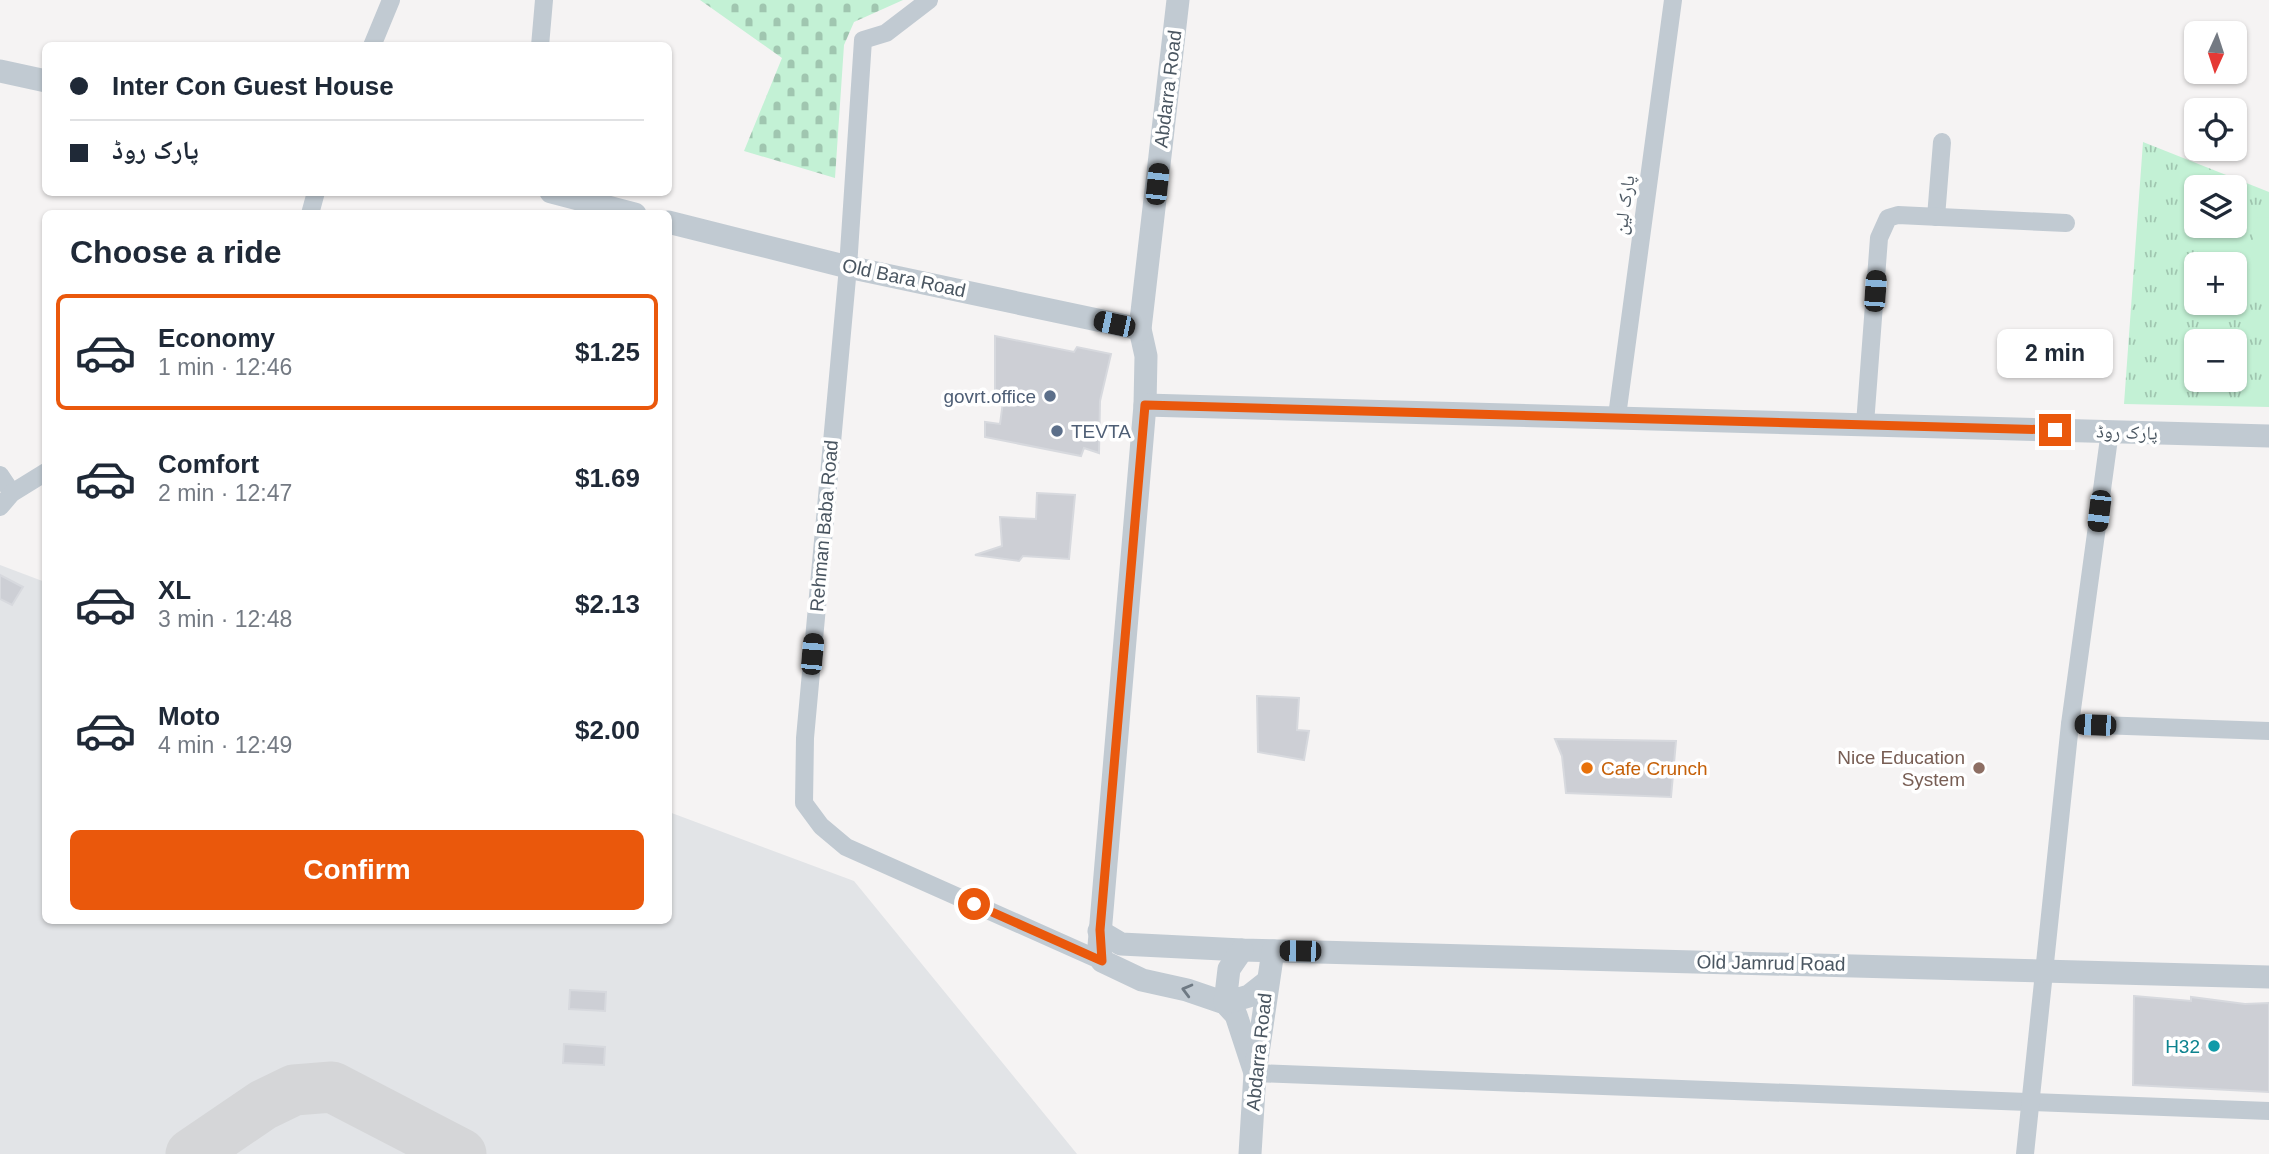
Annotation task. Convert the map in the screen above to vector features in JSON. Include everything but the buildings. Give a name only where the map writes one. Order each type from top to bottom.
[{"type":"street","points":[[374,42],[391,0]]},
{"type":"street","points":[[540,42],[544,0]]},
{"type":"street","name":"Rehman Baba Road","points":[[929,0],[886,33],[863,40],[848,267],[805,738],[804,803],[821,826],[846,847],[1102,961]]},
{"type":"street","name":"Abdarra Road","points":[[1100,930],[1145,405],[1146,356],[1140,329],[1178,0]]},
{"type":"street","name":"پارک لین","points":[[1617,416],[1673,0]]},
{"type":"street","points":[[0,71],[42,80]]},
{"type":"street","points":[[1936,217],[1942,142]]},
{"type":"street","points":[[566,196],[620,210]]},
{"type":"street","points":[[1865,424],[1882,225],[1888,218],[1898,215],[2066,223]]},
{"type":"street","name":"Old Bara Road","points":[[672,223],[848,267],[1140,329]]},
{"type":"street","name":"پارک روڈ","points":[[1145,405],[2269,436]]},
{"type":"street","points":[[2025,1154],[2070,724],[2110,431]]},
{"type":"street","points":[[0,475],[6,500],[42,475]]},
{"type":"street","points":[[2070,724],[2269,731]]},
{"type":"street","points":[[1100,930],[1102,961],[1142,980],[1187,990],[1226,1003],[1236,1015],[1255,1073],[2269,1111]]},
{"type":"street","name":"Old Jamrud Road","points":[[1100,930],[1121,944],[1242,950],[2269,977]]},
{"type":"street","points":[[1226,1003],[1228,969],[1242,950]]},
{"type":"street","name":"Abdarra Road","points":[[1250,1154],[1255,1073],[1273,951]]},
{"type":"street","points":[[1226,1003],[1250,996],[1268,981]]},
{"type":"shaded area","points":[[0,565],[42,581],[42,924],[672,924],[672,813],[854,881],[1077,1154],[0,1154]]},
{"type":"green space","points":[[700,0],[903,0],[854,22],[844,45],[835,178],[744,151],[782,58]]},
{"type":"green space","points":[[2143,142],[2184,158],[2184,161],[2191,161],[2226,175],[2184,175],[2184,238],[2247,238],[2247,183],[2269,192],[2269,407],[2124,404]]},
{"type":"green space","points":[[2256,217],[2269,218],[2269,286],[2248,283]]},
{"type":"green space","points":[[2205,238],[2243,238],[2240,252],[2203,252]]},
{"type":"taxiway","points":[[191,1154],[263,1105],[294,1090],[332,1087],[461,1154]]},
{"type":"place","name":"govrt.office","points":[[1050,396]]},
{"type":"place","name":"TEVTA","points":[[1057,431]]},
{"type":"place","name":"Cafe Crunch","points":[[1587,768]]},
{"type":"place","name":"Nice Education System","points":[[1979,768]]},
{"type":"place","name":"H32","points":[[2214,1046]]},
{"type":"route","points":[[974,904],[1102,961],[1100,930],[1125,668],[1145,405],[2055,430]]}]
